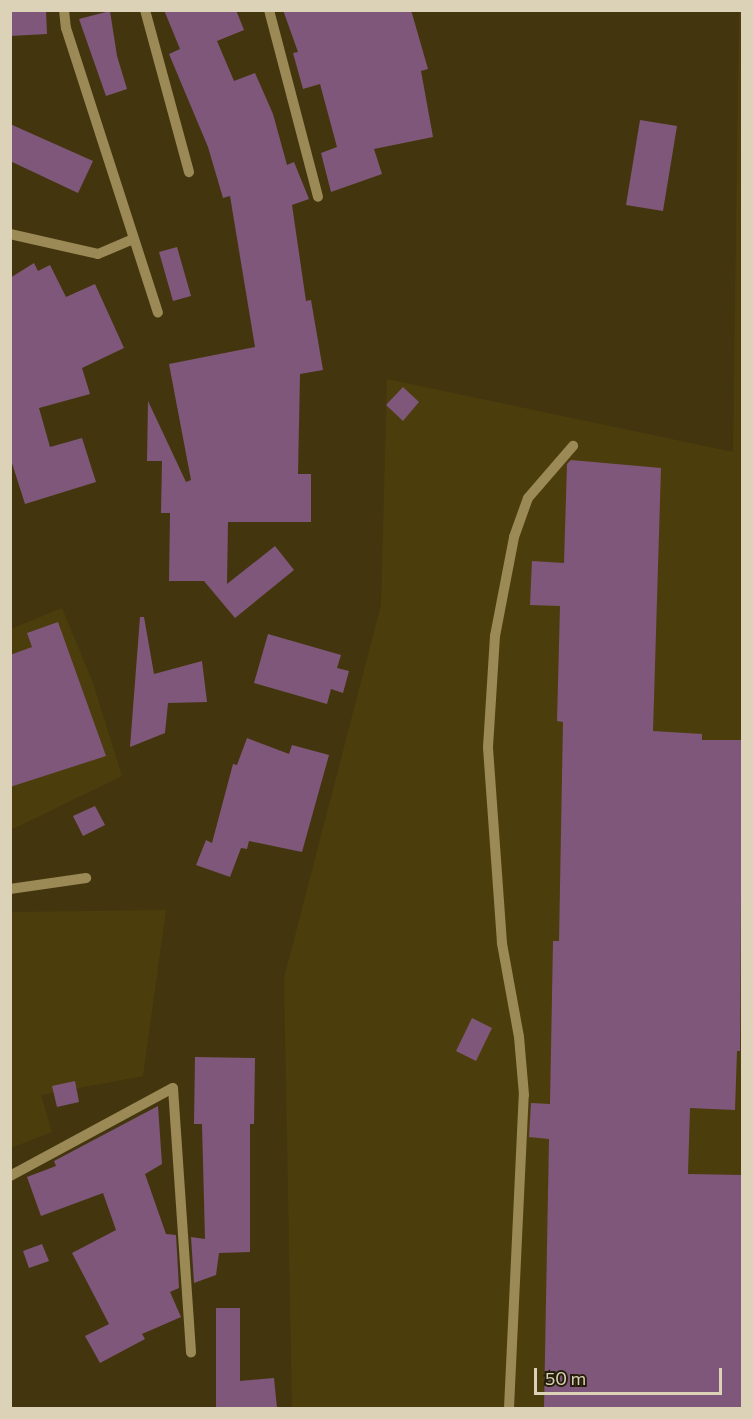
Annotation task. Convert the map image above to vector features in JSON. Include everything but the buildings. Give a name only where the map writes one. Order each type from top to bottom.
[{"type":"street","points":[[64,10],[133,239],[158,313]]},
{"type":"street","points":[[145,10],[189,172]]},
{"type":"street","points":[[269,10],[318,197]]},
{"type":"street","points":[[10,234],[98,254],[133,239]]},
{"type":"street","points":[[508,1408],[524,1095],[519,1037],[502,943],[488,747],[495,636],[514,537],[528,498],[573,446]]},
{"type":"street","points":[[10,890],[86,878]]},
{"type":"street","points":[[10,1176],[173,1088],[191,1352]]},
{"type":"shaded area","points":[[739,11],[742,11],[742,1408],[292,1408],[284,978],[381,605],[387,379],[733,452]]},
{"type":"shaded area","points":[[62,608],[93,683],[122,776],[11,830],[11,629]]},
{"type":"shaded area","points":[[166,910],[143,1076],[41,1095],[52,1132],[11,1148],[11,912]]}]
